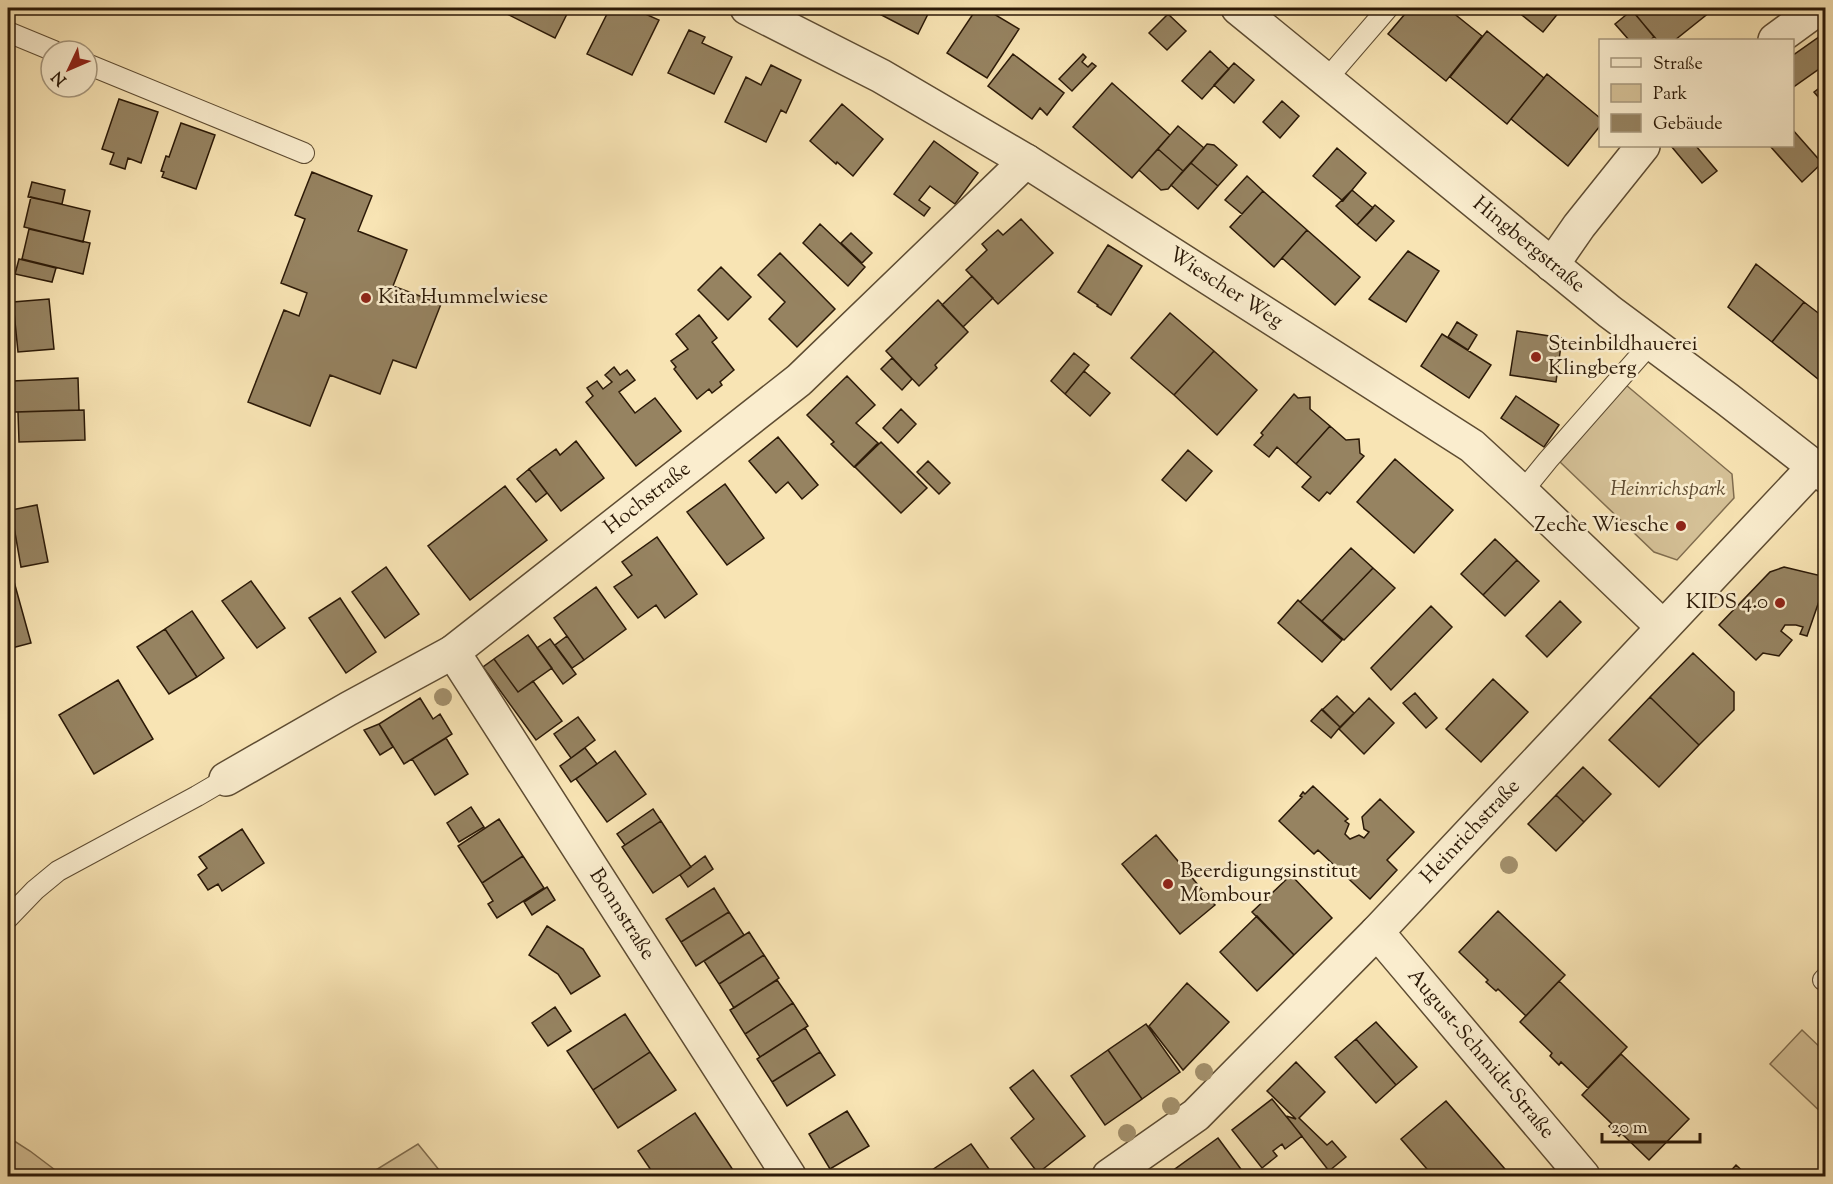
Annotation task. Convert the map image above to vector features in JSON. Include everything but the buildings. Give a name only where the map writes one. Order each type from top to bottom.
[{"type":"street","name":"Wiescher Weg","points":[[747,8],[881,76],[1026,161],[1472,446],[1663,627]]},
{"type":"street","name":"Hingbergstraße","points":[[1238,8],[1651,343],[1820,471]]},
{"type":"street","points":[[1775,39],[1812,13]]},
{"type":"street","points":[[1552,264],[1579,226],[1642,147]]},
{"type":"street","name":"Hochstraße","points":[[226,779],[453,652],[799,380],[1026,161]]},
{"type":"street","name":"Heinrichstraße","points":[[1109,1176],[1196,1115],[1377,932],[1663,627],[1820,471]]},
{"type":"street","name":"Bonnstraße","points":[[453,652],[789,1176]]},
{"type":"street","name":"August-Schmidt-Straße","points":[[1377,932],[1583,1176]]},
{"type":"lane","points":[[1326,80],[1388,8]]},
{"type":"lane","points":[[8,32],[39,45]]},
{"type":"lane","points":[[99,69],[304,153]]},
{"type":"lane","points":[[1522,492],[1651,343]]},
{"type":"lane","points":[[8,918],[35,890],[58,871],[226,779]]},
{"type":"green space","name":"Heinrichspark","points":[[1626,385],[1732,474],[1734,498],[1677,560],[1654,552],[1560,462]]},
{"type":"green space","points":[[1802,1030],[1825,1052],[1825,1116],[1770,1064]]},
{"type":"green space","points":[[8,1137],[30,1151],[63,1176],[8,1176]]},
{"type":"green space","points":[[418,1144],[444,1176],[366,1176]]},
{"type":"place","name":"Kita Hummelwiese","points":[[366,298]]},
{"type":"place","name":"Steinbildhauerei Klingberg","points":[[1536,357]]},
{"type":"place","name":"Zeche Wiesche","points":[[1681,526]]},
{"type":"place","name":"KIDS 4.0","points":[[1780,603]]},
{"type":"place","name":"Beerdigungsinstitut Mombour","points":[[1168,884]]}]
